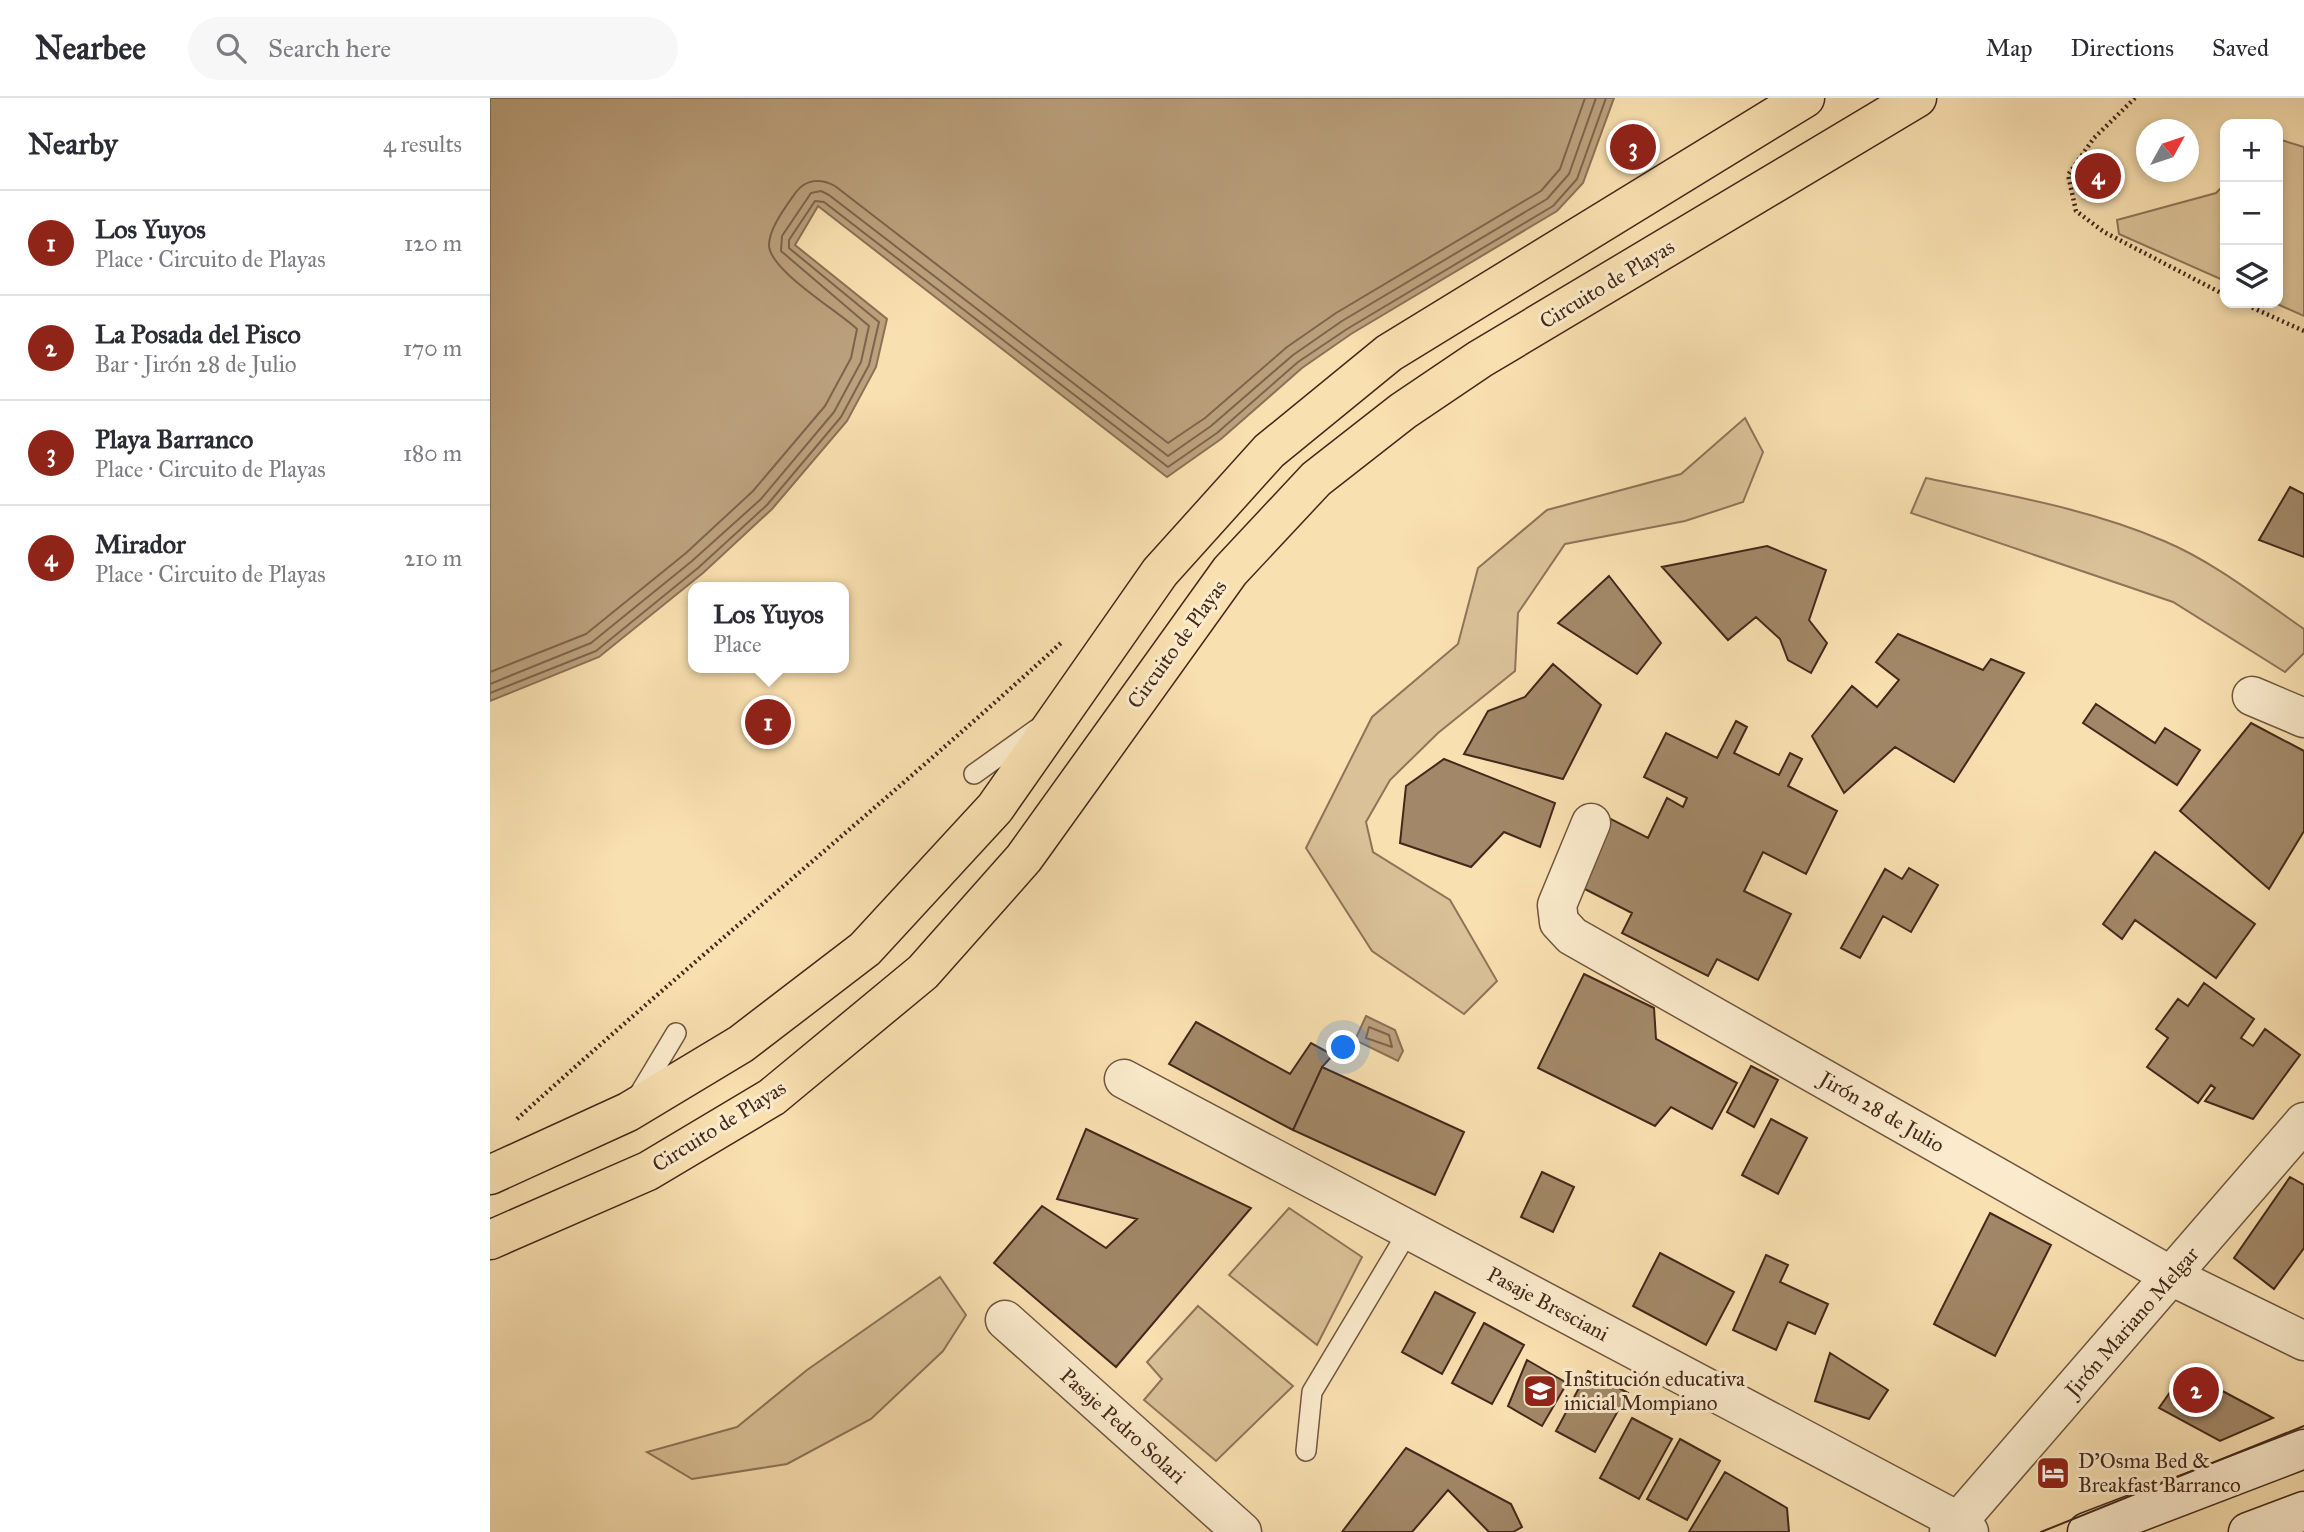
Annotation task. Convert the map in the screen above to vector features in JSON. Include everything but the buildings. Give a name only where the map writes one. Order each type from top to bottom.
[{"type":"highway","points":[[490,1175],[628,1112],[741,1044],[865,949],[995,808],[1160,572],[1269,451],[1332,397],[1389,353],[1805,98]]},
{"type":"highway","name":"Circuito de Playas","points":[[490,1240],[648,1171],[772,1097],[923,972],[1024,858],[1230,571],[1316,479],[1404,411],[1480,359],[1917,98]]},
{"type":"street","points":[[2252,696],[2304,718]]},
{"type":"street","name":"Jirón 28 de Julio","points":[[1591,823],[1557,905],[1559,922],[1572,936],[2173,1277],[2304,1341]]},
{"type":"street","name":"Pasaje Bresciani","points":[[1124,1079],[1959,1528]]},
{"type":"street","name":"Jirón Mariano Melgar","points":[[1959,1528],[2304,1122]]},
{"type":"street","name":"Pasaje Pedro Solari","points":[[1004,1320],[1242,1532]]},
{"type":"street","points":[[2087,1532],[2304,1449]]},
{"type":"street","points":[[2248,1532],[2304,1511]]},
{"type":"lane","points":[[2252,696],[2304,698]]},
{"type":"lane","points":[[974,774],[1066,708]]},
{"type":"lane","points":[[628,1112],[676,1033]]},
{"type":"lane","points":[[1306,1451],[1312,1392],[1409,1230]]},
{"type":"path","points":[[2136,98],[2094,138],[2068,175],[2076,211],[2105,232],[2220,292]]},
{"type":"path","points":[[2253,308],[2304,331]]},
{"type":"shaded area","points":[[2283,141],[2304,147],[2304,316],[2283,307]]},
{"type":"shaded area","points":[[2220,189],[2220,279],[2119,234],[2117,220],[2216,193]]},
{"type":"shaded area","points":[[1745,418],[1763,452],[1743,502],[1685,521],[1565,544],[1518,613],[1515,671],[1438,733],[1390,780],[1366,822],[1373,852],[1450,900],[1497,981],[1464,1014],[1372,951],[1306,848],[1372,717],[1458,644],[1478,568],[1547,510],[1681,474]]},
{"type":"shaded area","points":[[1926,478],[2076,511],[2164,541],[2201,559],[2236,581],[2304,629],[2304,653],[2285,672],[2173,602],[1911,513]]},
{"type":"shaded area","points":[[1289,1208],[1362,1257],[1317,1345],[1229,1275]]},
{"type":"shaded area","points":[[940,1277],[966,1315],[943,1351],[871,1419],[787,1464],[692,1479],[647,1452],[737,1427],[807,1370]]},
{"type":"shaded area","points":[[1198,1306],[1293,1386],[1216,1461],[1144,1400],[1162,1379],[1147,1362]]},
{"type":"water","points":[[490,98],[1614,98],[1583,183],[1557,211],[1351,334],[1302,368],[1221,439],[1167,477],[818,206],[795,245],[887,319],[876,367],[847,421],[772,509],[703,573],[688,582],[688,585],[599,657],[490,701]]},
{"type":"water","points":[[1366,1016],[1395,1030],[1403,1051],[1398,1061],[1355,1040]]},
{"type":"tram line","points":[[2041,1532],[2304,1426]]},
{"type":"place","name":"Playa Barranco","points":[[1633,147]]},
{"type":"place","name":"Mirador","points":[[2098,176]]},
{"type":"place","name":"Los Yuyos","points":[[768,722]]},
{"type":"place","name":"La Posada del Pisco","points":[[2196,1390]]},
{"type":"place","name":"Institución educativa inicial Mompiano","points":[[1540,1391]]},
{"type":"place","name":"D'Osma Bed & Breakfast Barranco","points":[[2053,1473]]}]
